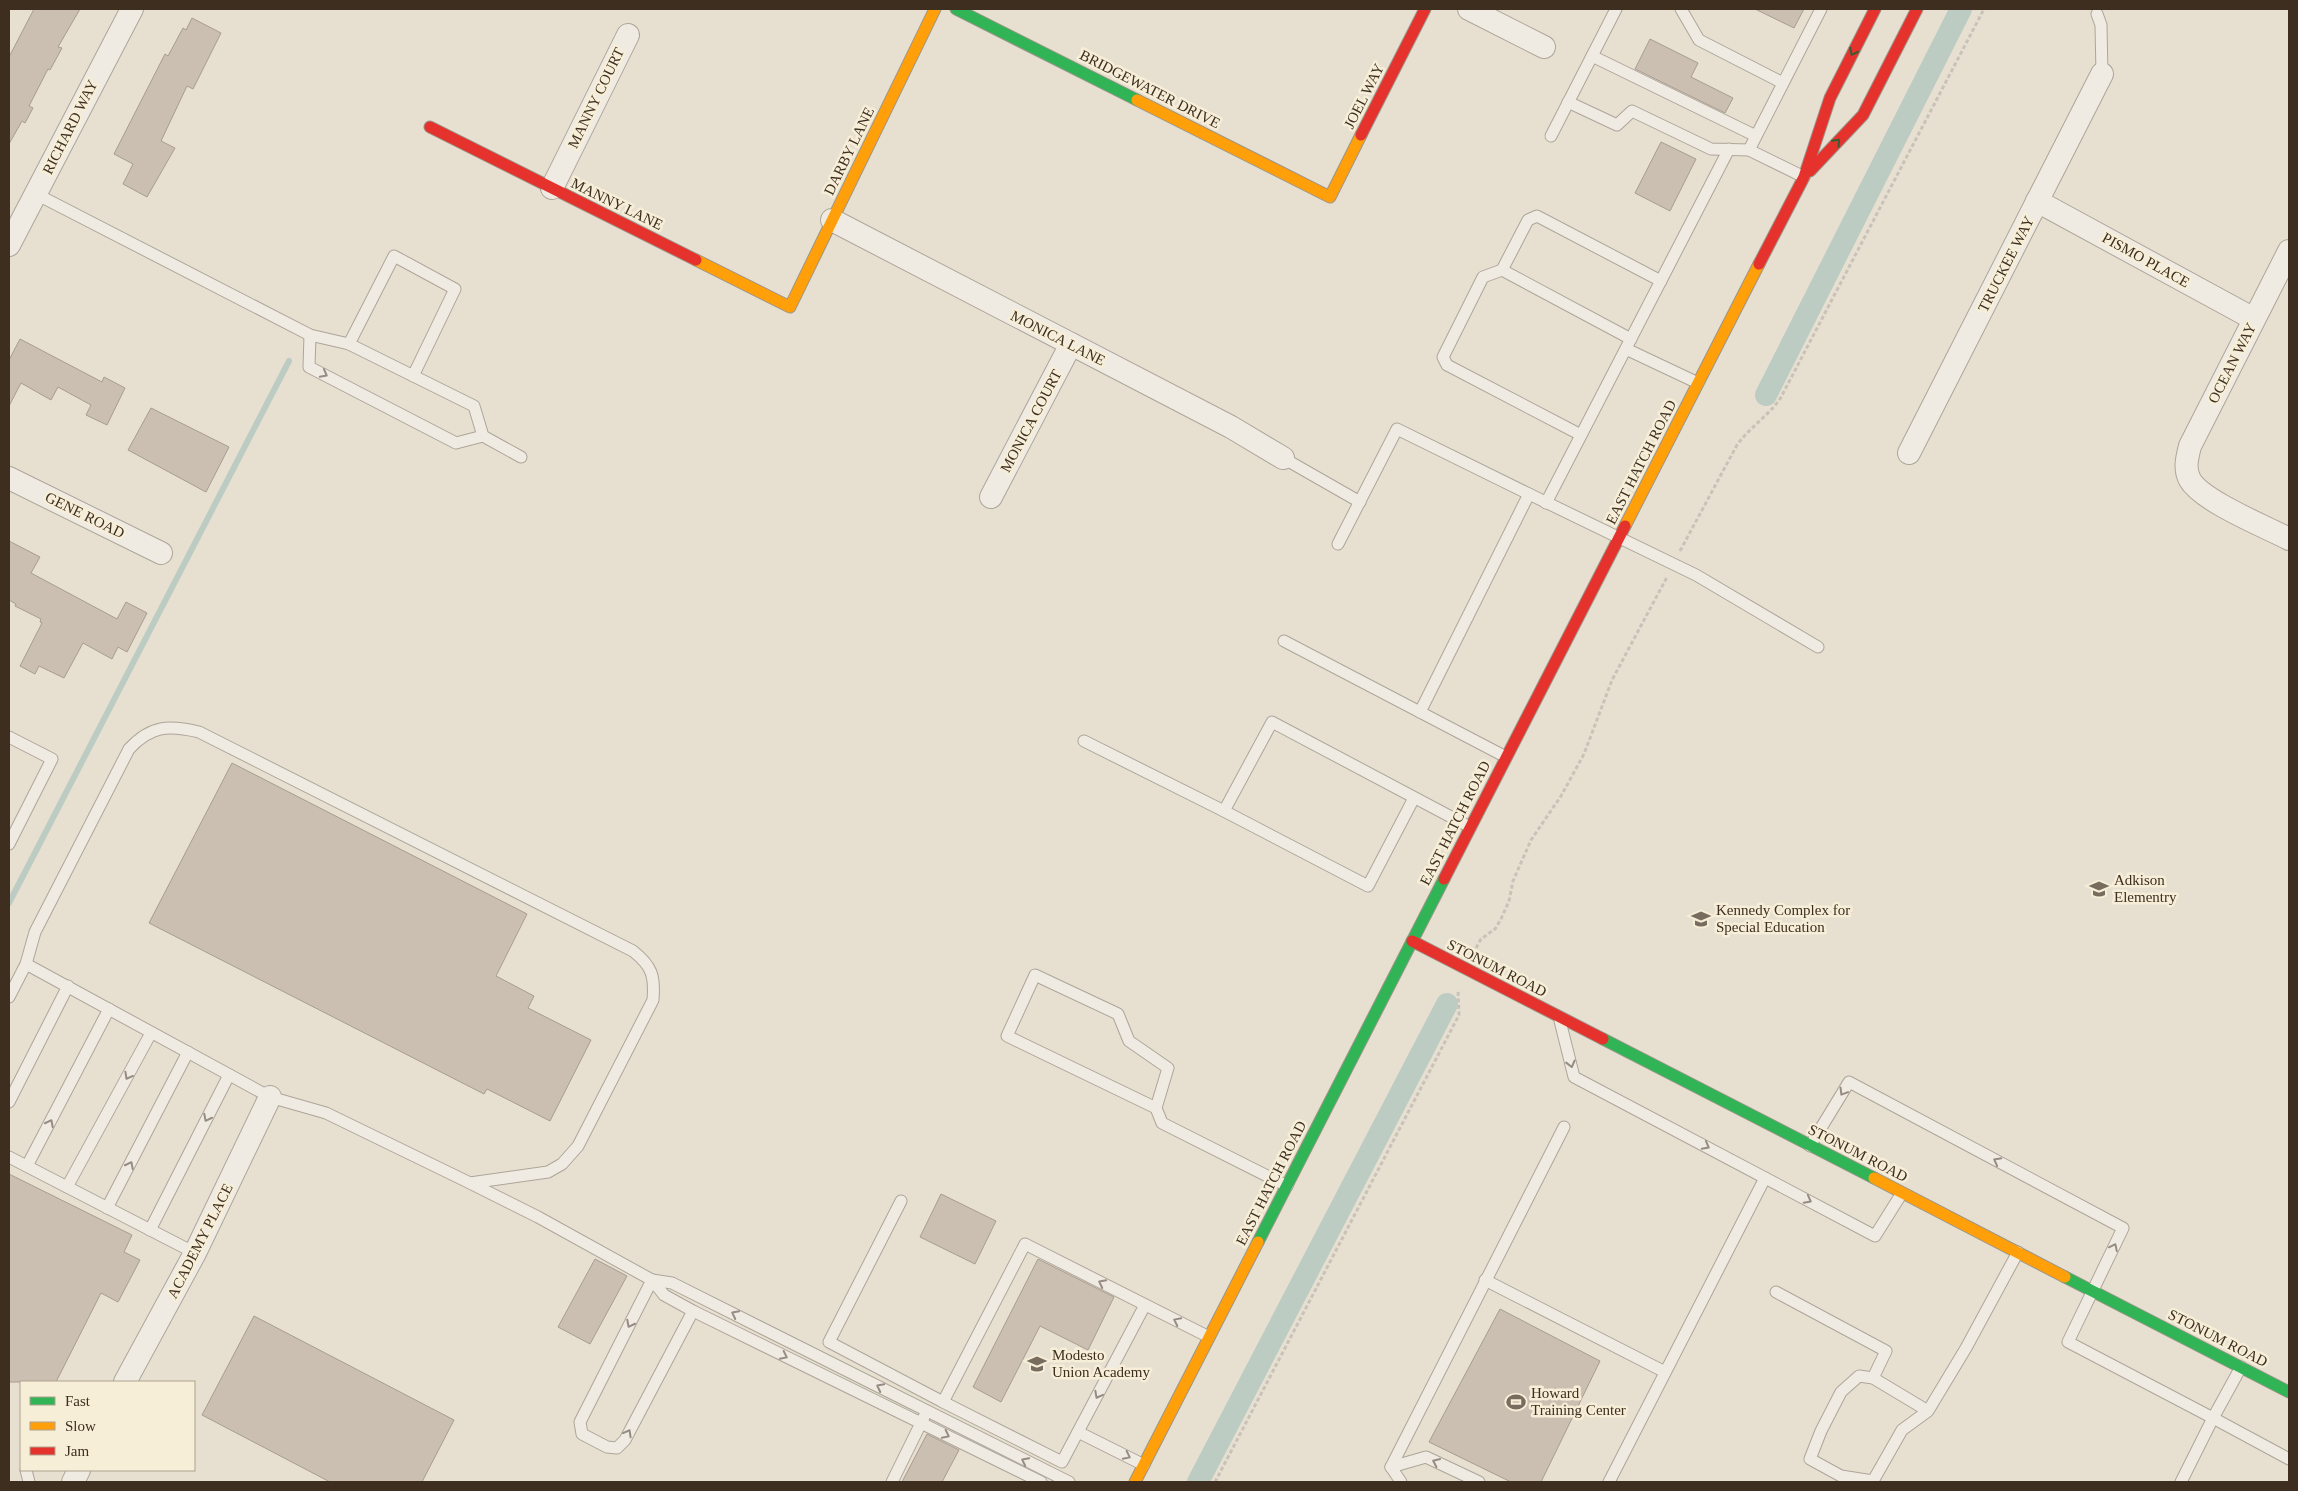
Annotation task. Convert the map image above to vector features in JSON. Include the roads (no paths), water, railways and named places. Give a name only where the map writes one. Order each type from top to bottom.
[{"type":"street","name":"RICHARD WAY","points":[[9,245],[132,9]]},
{"type":"street","name":"DARBY LANE","points":[[790,306],[936,9]]},
{"type":"street","name":"BRIDGEWATER DRIVE","points":[[956,9],[1330,196]]},
{"type":"street","name":"JOEL WAY","points":[[1330,196],[1425,9]]},
{"type":"street","points":[[1469,9],[1544,47]]},
{"type":"street","name":"EAST HATCH ROAD","points":[[1135,1482],[1804,178],[1830,98],[1876,9]]},
{"type":"street","name":"EAST HATCH ROAD","points":[[1804,178],[1863,115],[1917,9]]},
{"type":"street","name":"MANNY COURT","points":[[552,188],[628,36]]},
{"type":"street","name":"TRUCKEE WAY","points":[[1909,453],[2102,74]]},
{"type":"street","name":"MANNY LANE","points":[[430,128],[790,306]]},
{"type":"street","name":"PISMO PLACE","points":[[2037,201],[2254,319]]},
{"type":"street","name":"MONICA LANE","points":[[832,220],[1231,427],[1283,458]]},
{"type":"street","name":"OCEAN WAY","points":[[2289,250],[2190,446],[2186,465],[2189,478],[2203,495],[2289,539]]},
{"type":"street","name":"MONICA COURT","points":[[991,497],[1071,344]]},
{"type":"street","name":"GENE ROAD","points":[[9,478],[161,553]]},
{"type":"street","name":"STONUM ROAD","points":[[1412,941],[2289,1392]]},
{"type":"street","name":"ACADEMY PLACE","points":[[126,1381],[195,1254],[270,1097]]},
{"type":"lane","points":[[1550,136],[1616,9]]},
{"type":"lane","points":[[1681,9],[1699,40],[1783,83]]},
{"type":"lane","points":[[1749,150],[1821,9]]},
{"type":"lane","points":[[2097,14],[2101,25],[2102,74]]},
{"type":"lane","points":[[1592,56],[1756,136]]},
{"type":"lane","points":[[1568,102],[1617,125],[1632,111],[1711,148],[1749,150],[1804,178]]},
{"type":"lane","points":[[1546,503],[1729,149]]},
{"type":"lane","points":[[36,194],[310,335],[349,344],[474,406],[483,436]]},
{"type":"lane","points":[[1582,435],[1447,365],[1443,358],[1483,277],[1502,270],[1528,220],[1537,216],[1661,281]]},
{"type":"lane","points":[[349,344],[394,256],[455,289],[413,376]]},
{"type":"lane","points":[[1502,270],[1698,383]]},
{"type":"lane","points":[[310,335],[309,366],[456,443],[483,436],[521,457]]},
{"type":"lane","points":[[1338,544],[1396,428],[1674,564],[1818,647]]},
{"type":"lane","points":[[1283,458],[1360,502]]},
{"type":"lane","points":[[1420,712],[1530,494]]},
{"type":"lane","points":[[1284,642],[1506,758]]},
{"type":"lane","points":[[1224,811],[1272,722],[1470,827]]},
{"type":"lane","points":[[9,996],[26,964],[35,932],[129,749],[140,737],[156,730],[175,726],[199,732],[633,951],[647,962],[655,982],[653,1000],[578,1146],[562,1164],[548,1172],[470,1183]]},
{"type":"lane","points":[[9,737],[52,759],[9,844]]},
{"type":"lane","points":[[1084,741],[1368,886],[1414,798]]},
{"type":"lane","points":[[26,964],[270,1097],[326,1114],[470,1183],[538,1217],[652,1280],[672,1283],[1069,1482]]},
{"type":"lane","points":[[1156,1108],[1008,1036],[1036,975],[1118,1014],[1129,1041],[1168,1068],[1156,1108],[1162,1123],[1287,1186]]},
{"type":"lane","points":[[9,1102],[68,986]]},
{"type":"lane","points":[[27,1166],[109,1009]]},
{"type":"lane","points":[[1559,1017],[1574,1077],[1875,1236],[1902,1193]]},
{"type":"lane","points":[[67,1187],[151,1033]]},
{"type":"lane","points":[[107,1208],[188,1052]]},
{"type":"lane","points":[[150,1230],[229,1075]]},
{"type":"lane","points":[[1810,1146],[1849,1082],[2123,1228],[2068,1342],[2289,1459]]},
{"type":"lane","points":[[1391,1467],[1564,1127]]},
{"type":"lane","points":[[9,1157],[195,1254]]},
{"type":"lane","points":[[1609,1482],[1765,1178]]},
{"type":"lane","points":[[901,1201],[829,1342],[1062,1462],[1145,1305]]},
{"type":"lane","points":[[943,1402],[1025,1244],[1209,1337]]},
{"type":"lane","points":[[1928,1411],[1873,1378],[1859,1376],[1841,1392],[1821,1431],[1810,1459],[1841,1476],[1873,1481],[1902,1430],[1928,1411],[1966,1348],[2018,1252]]},
{"type":"lane","points":[[652,1280],[580,1422],[582,1434],[607,1447],[617,1448],[625,1440],[693,1311]]},
{"type":"lane","points":[[652,1280],[664,1295],[693,1311],[1041,1482]]},
{"type":"lane","points":[[1485,1280],[1665,1372]]},
{"type":"lane","points":[[1776,1292],[1886,1351],[1873,1378]]},
{"type":"lane","points":[[2181,1482],[2241,1367]]},
{"type":"lane","points":[[892,1482],[927,1411]]},
{"type":"lane","points":[[1078,1432],[1144,1465]]},
{"type":"lane","points":[[1391,1467],[1426,1457],[1479,1482]]},
{"type":"lane","points":[[1391,1467],[1401,1482]]},
{"type":"waterway","points":[[1766,395],[1961,9]]},
{"type":"waterway","points":[[9,903],[289,361]]},
{"type":"waterway","points":[[1198,1482],[1447,1004]]},
{"type":"place","name":"Adkison Elementry","points":[[2099,889]]},
{"type":"place","name":"Kennedy Complex for Special Education","points":[[1701,919]]},
{"type":"place","name":"Modesto Union Academy","points":[[1037,1364]]},
{"type":"place","name":"Howard Training Center","points":[[1516,1402]]}]
